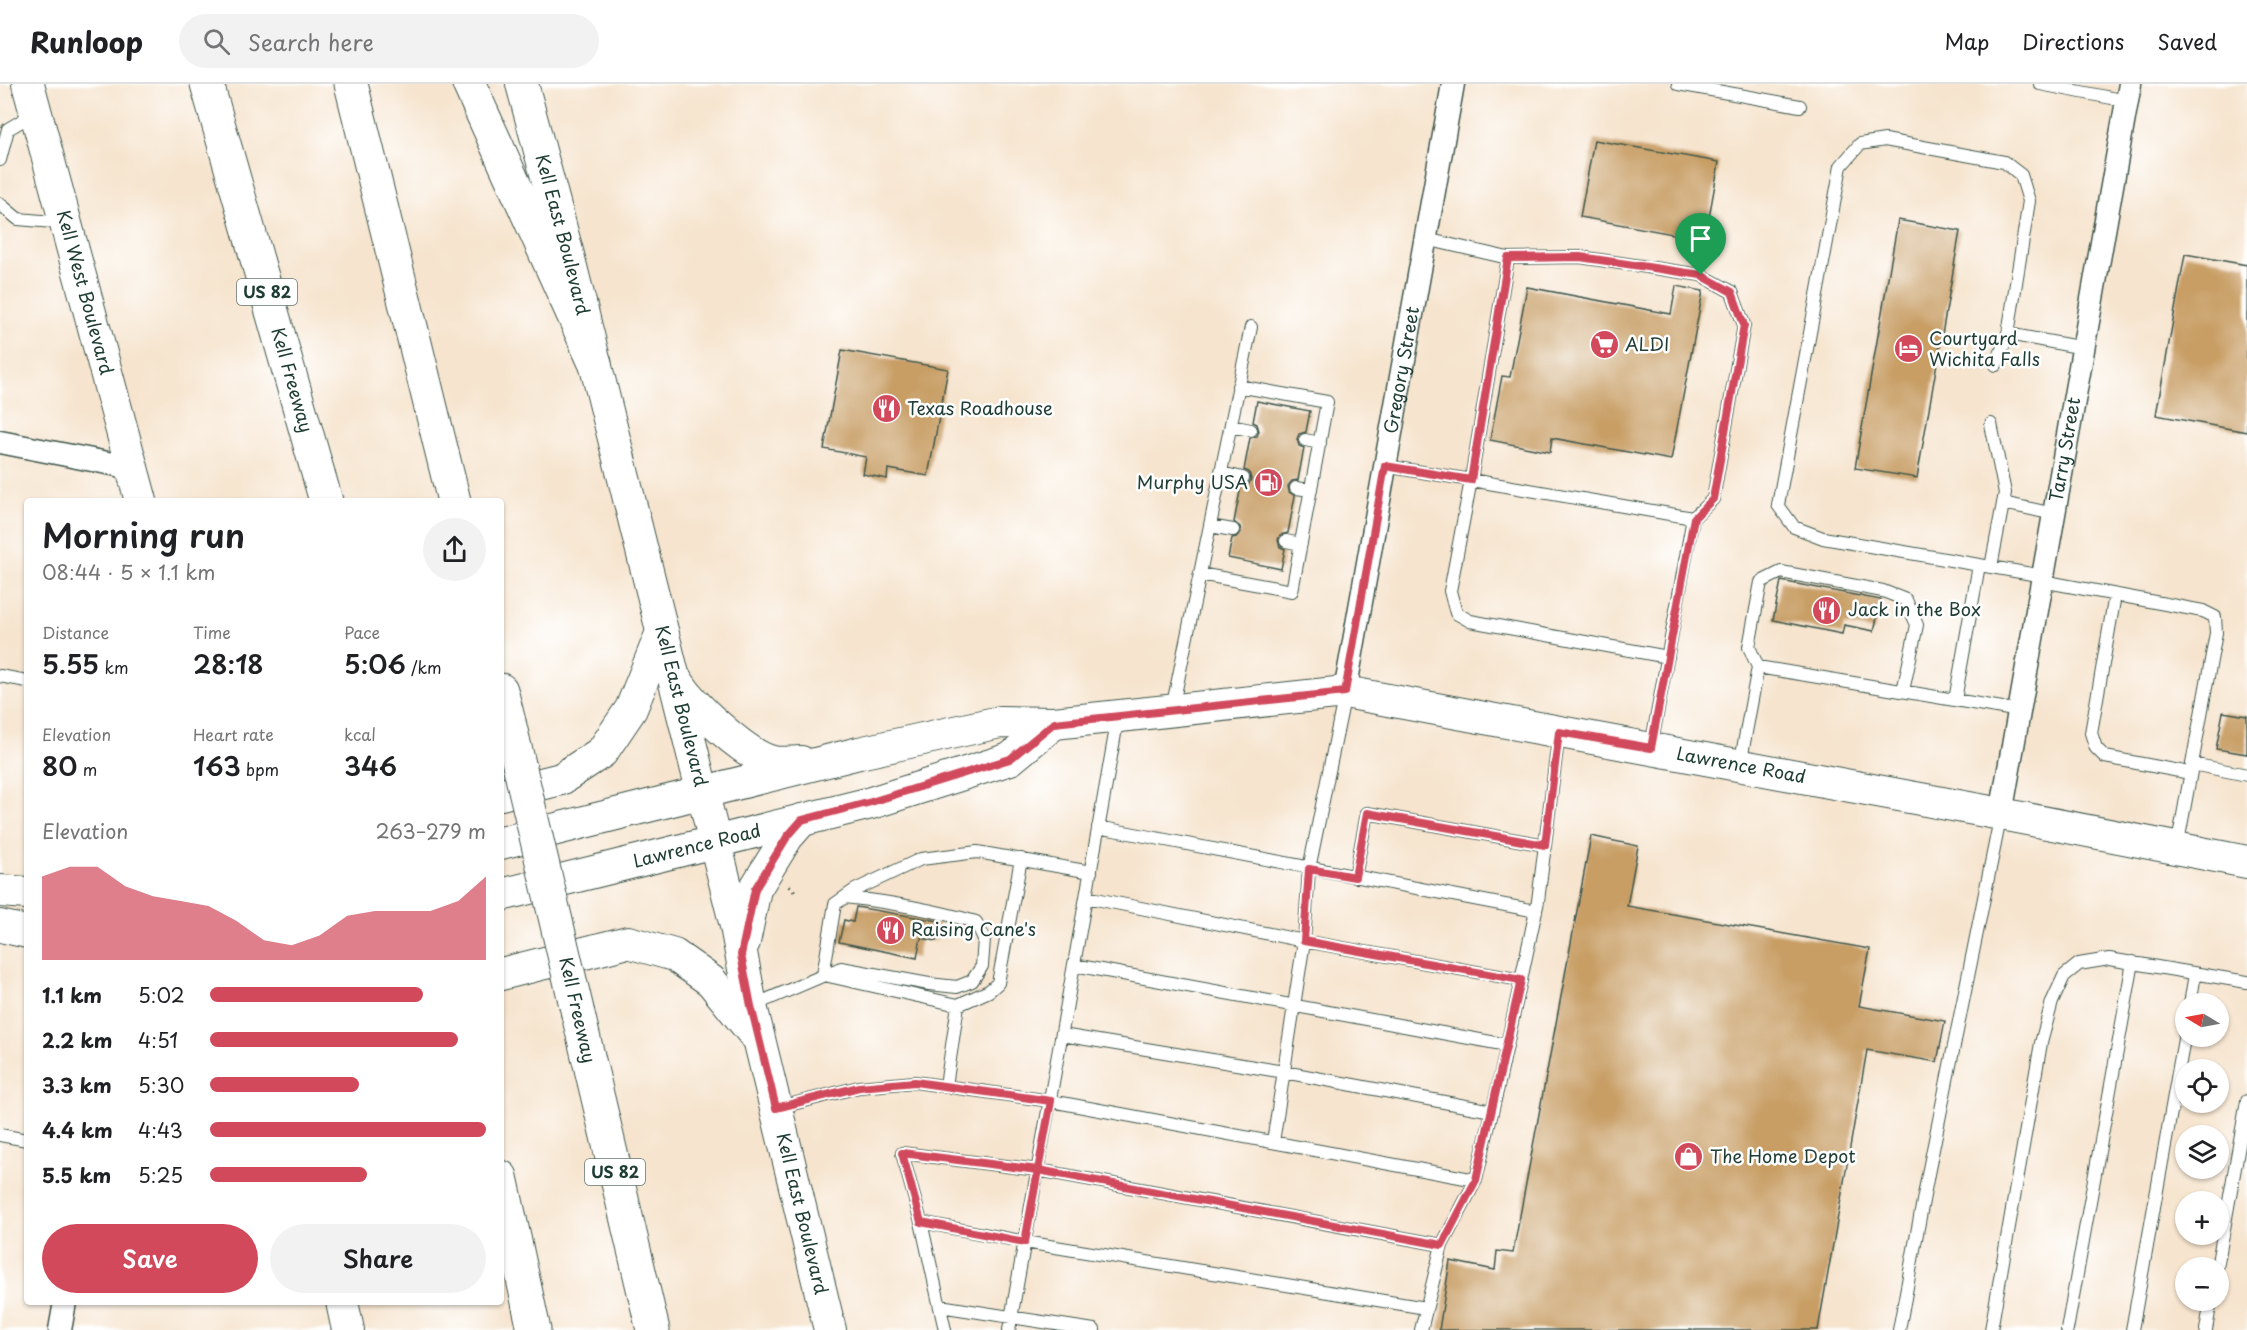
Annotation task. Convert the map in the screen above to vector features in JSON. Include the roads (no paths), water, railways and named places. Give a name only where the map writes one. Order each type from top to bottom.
[{"type":"highway","name":"Kell Freeway","points":[[207,84],[325,498]]},
{"type":"highway","points":[[351,84],[453,498]]},
{"type":"highway","points":[[469,84],[595,363]]},
{"type":"highway","name":"Kell Freeway","points":[[504,702],[653,1330]]},
{"type":"highway","points":[[504,1191],[534,1330]]},
{"type":"main road","name":"Kell East Boulevard","points":[[522,84],[673,674],[830,1330]]},
{"type":"main road","name":"Kell West Boulevard","points":[[32,98],[140,498]]},
{"type":"main road","points":[[504,793],[561,779],[602,752],[631,709],[662,632]]},
{"type":"main road","points":[[673,674],[685,694],[722,731],[742,746],[772,762],[826,762]]},
{"type":"main road","name":"Lawrence Road","points":[[504,842],[702,792],[1000,722],[1054,723],[1345,692],[2247,862]]},
{"type":"main road","name":"Lawrence Road","points":[[504,894],[871,802],[1010,759],[1054,723]]},
{"type":"main road","points":[[741,955],[755,889],[787,837],[802,820]]},
{"type":"main road","points":[[0,891],[24,893]]},
{"type":"main road","points":[[0,926],[24,931]]},
{"type":"main road","points":[[504,973],[628,942],[674,955],[711,981],[760,1042]]},
{"type":"main road","points":[[343,1305],[348,1330]]},
{"type":"street","name":"Gregory Street","points":[[1345,692],[1453,84]]},
{"type":"street","name":"Tarry Street","points":[[2001,814],[2129,92]]},
{"type":"street","points":[[0,442],[133,468]]},
{"type":"street","points":[[60,1330],[64,1305]]},
{"type":"lane","points":[[1678,84],[1800,106]]},
{"type":"lane","points":[[2040,84],[2129,92]]},
{"type":"lane","points":[[0,160],[8,129],[32,98]]},
{"type":"lane","points":[[1996,365],[2008,334],[2029,201],[2021,175],[2004,162],[1885,140],[1860,144],[1841,165],[1778,504],[1794,527],[1823,538],[1985,566],[2115,595],[2203,611],[2215,617],[2216,633],[2177,848]]},
{"type":"lane","points":[[0,204],[18,219],[66,223]]},
{"type":"lane","points":[[1426,239],[1508,258],[1580,257],[1701,275],[1732,292],[1744,325],[1713,499],[1694,518],[1651,748]]},
{"type":"lane","points":[[1508,258],[1450,591],[1455,613],[1470,621],[1668,657]]},
{"type":"lane","points":[[1171,710],[1251,327]]},
{"type":"lane","points":[[2008,334],[2084,348]]},
{"type":"lane","points":[[1200,574],[1292,591],[1327,402],[1238,386]]},
{"type":"lane","points":[[1955,700],[1985,566],[2005,493],[1991,424]]},
{"type":"lane","points":[[1231,426],[1251,430]]},
{"type":"lane","points":[[1305,440],[1320,443]]},
{"type":"lane","points":[[1385,466],[1694,518]]},
{"type":"lane","points":[[1221,473],[1242,478]]},
{"type":"lane","points":[[1296,488],[1311,490]]},
{"type":"lane","points":[[2003,503],[2054,514]]},
{"type":"lane","points":[[1210,526],[1233,530]]},
{"type":"lane","points":[[1286,541],[1301,544]]},
{"type":"lane","points":[[1740,765],[1758,667],[1749,647],[1761,582],[1781,572],[1883,591],[1906,600],[1917,625],[1903,692]]},
{"type":"lane","points":[[2115,595],[2091,733],[2096,748],[2105,757],[2247,775]]},
{"type":"lane","points":[[1758,667],[2019,711]]},
{"type":"lane","points":[[0,676],[24,680]]},
{"type":"lane","points":[[1273,1142],[1304,941],[1309,869],[1345,692]]},
{"type":"lane","points":[[1010,1324],[1118,716]]},
{"type":"lane","points":[[1421,1330],[1442,1245],[1476,1180],[1492,1111],[1536,911],[1559,732]]},
{"type":"lane","points":[[1355,877],[1367,813],[1545,845]]},
{"type":"lane","points":[[1899,1330],[1930,1163],[2001,814]]},
{"type":"lane","points":[[1098,827],[1536,911]]},
{"type":"lane","points":[[822,975],[835,904],[921,859],[977,852],[1091,872]]},
{"type":"lane","points":[[822,975],[958,1005],[989,991],[998,983],[1021,859]]},
{"type":"lane","points":[[751,1006],[841,968],[957,987],[972,981],[982,966],[984,939],[976,922],[940,913],[845,897]]},
{"type":"lane","points":[[1086,897],[1304,941],[1521,980]]},
{"type":"lane","points":[[1991,1330],[2041,1043],[2052,1002],[2064,976],[2079,964],[2109,959],[2247,982]]},
{"type":"lane","points":[[2067,1330],[2133,962]]},
{"type":"lane","points":[[1074,965],[1507,1045]]},
{"type":"lane","points":[[2192,993],[2195,974]]},
{"type":"lane","points":[[946,1086],[958,1005]]},
{"type":"lane","points":[[1062,1035],[1284,1072],[1492,1111]]},
{"type":"lane","points":[[2132,1330],[2183,1047]]},
{"type":"lane","points":[[776,1108],[859,1087],[915,1082],[1051,1101],[1476,1180]]},
{"type":"lane","points":[[2219,1257],[2247,1101]]},
{"type":"lane","points":[[0,1135],[24,1139]]},
{"type":"lane","points":[[945,1330],[921,1222],[902,1153],[1038,1170],[1442,1245]]},
{"type":"lane","points":[[921,1222],[1025,1242],[1426,1308]]},
{"type":"lane","points":[[940,1306],[1010,1324],[1094,1330]]},
{"type":"lane","points":[[2206,1330],[2209,1311]]},
{"type":"place","name":"ALDI","points":[[1604,345]]},
{"type":"place","name":"Courtyard Wichita Falls","points":[[1908,349]]},
{"type":"place","name":"Texas Roadhouse","points":[[886,409]]},
{"type":"place","name":"Murphy USA","points":[[1269,483]]},
{"type":"place","name":"Jack in the Box","points":[[1827,610]]},
{"type":"place","name":"Raising Cane's","points":[[890,930]]},
{"type":"place","name":"The Home Depot","points":[[1689,1157]]}]
